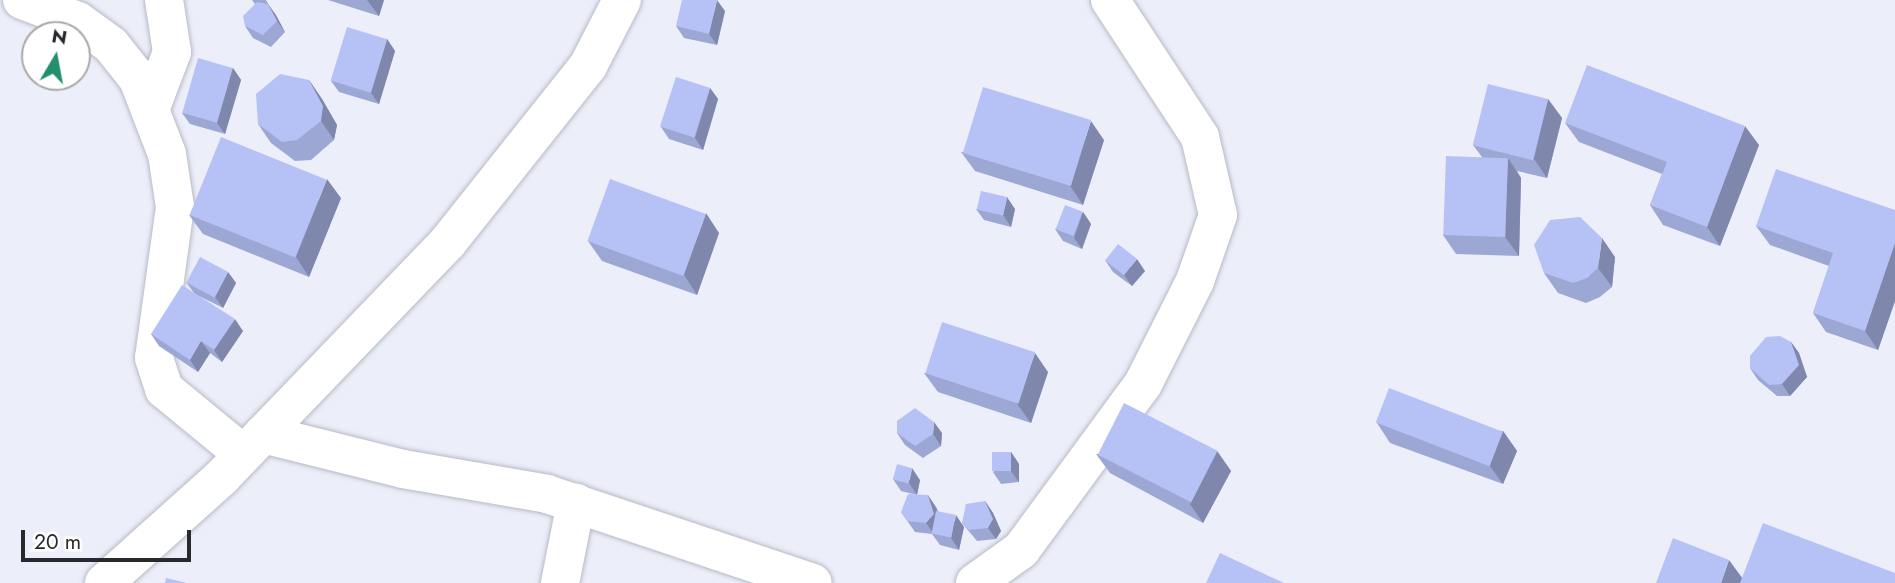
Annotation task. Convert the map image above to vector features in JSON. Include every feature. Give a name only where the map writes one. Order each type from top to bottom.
[{"type":"street","points":[[22,0],[78,21],[111,45],[138,79],[167,154],[176,207],[154,358],[164,389],[253,444],[576,503],[813,583]]},
{"type":"street","points":[[150,110],[172,52],[164,0]]},
{"type":"street","points":[[104,583],[253,444],[504,175],[588,66],[622,0]]},
{"type":"street","points":[[975,583],[1021,550],[1143,384],[1195,281],[1218,215],[1200,137],[1110,0]]},
{"type":"street","points":[[560,583],[576,503]]},
{"type":"building","points":[[682,0],[717,0],[709,34],[676,26]]},
{"type":"building","points":[[257,2],[268,4],[277,21],[263,35],[245,26],[243,16]]},
{"type":"building","points":[[347,27],[387,39],[371,93],[331,81]]},
{"type":"building","points":[[198,58],[233,68],[217,123],[182,113]]},
{"type":"building","points":[[1587,65],[1745,126],[1707,227],[1650,205],[1667,162],[1565,123]]},
{"type":"building","points":[[280,74],[309,80],[323,106],[321,121],[297,140],[282,142],[258,124],[256,94]]},
{"type":"building","points":[[676,77],[710,88],[694,138],[660,126]]},
{"type":"building","points":[[1488,84],[1548,99],[1533,160],[1473,145]]},
{"type":"building","points":[[983,87],[1091,120],[1071,186],[963,153]]},
{"type":"building","points":[[221,137],[327,180],[295,258],[190,215]]},
{"type":"building","points":[[1446,156],[1508,158],[1505,237],[1443,235]]},
{"type":"building","points":[[1776,169],[1895,210],[1895,243],[1865,331],[1813,313],[1833,253],[1756,226]]},
{"type":"building","points":[[610,179],[706,214],[683,276],[587,241]]},
{"type":"building","points":[[981,191],[1007,197],[1003,216],[977,210]]},
{"type":"building","points":[[1065,205],[1083,212],[1073,236],[1056,229]]},
{"type":"building","points":[[1580,217],[1602,238],[1598,268],[1587,278],[1573,283],[1544,273],[1534,245],[1550,220]]},
{"type":"building","points":[[1118,244],[1137,259],[1124,275],[1105,261]]},
{"type":"building","points":[[200,257],[228,272],[215,298],[186,283]]},
{"type":"building","points":[[182,285],[235,319],[214,350],[201,341],[190,360],[151,334]]},
{"type":"building","points":[[942,322],[1035,352],[1019,404],[925,373]]},
{"type":"building","points":[[1780,336],[1791,342],[1799,365],[1782,384],[1769,385],[1750,368],[1750,356],[1766,337]]},
{"type":"building","points":[[1389,388],[1503,432],[1490,466],[1376,423]]},
{"type":"building","points":[[1124,403],[1218,451],[1191,502],[1098,455]]},
{"type":"building","points":[[915,408],[934,422],[933,434],[915,446],[897,433],[897,421]]},
{"type":"building","points":[[992,452],[1011,452],[1011,471],[992,471]]},
{"type":"building","points":[[897,464],[912,468],[908,484],[893,479]]},
{"type":"building","points":[[908,494],[928,495],[934,514],[926,523],[907,521],[901,512]]},
{"type":"building","points":[[985,501],[993,519],[988,528],[969,530],[962,523],[966,504]]},
{"type":"building","points":[[936,511],[956,515],[951,537],[932,534]]},
{"type":"building","points":[[1763,523],[1895,573],[1895,583],[1740,583]]},
{"type":"building","points":[[1673,538],[1729,560],[1721,583],[1656,583]]},
{"type":"building","points":[[1220,553],[1284,583],[1206,583]]},
{"type":"building","points":[[166,578],[187,583],[165,583]]}]
